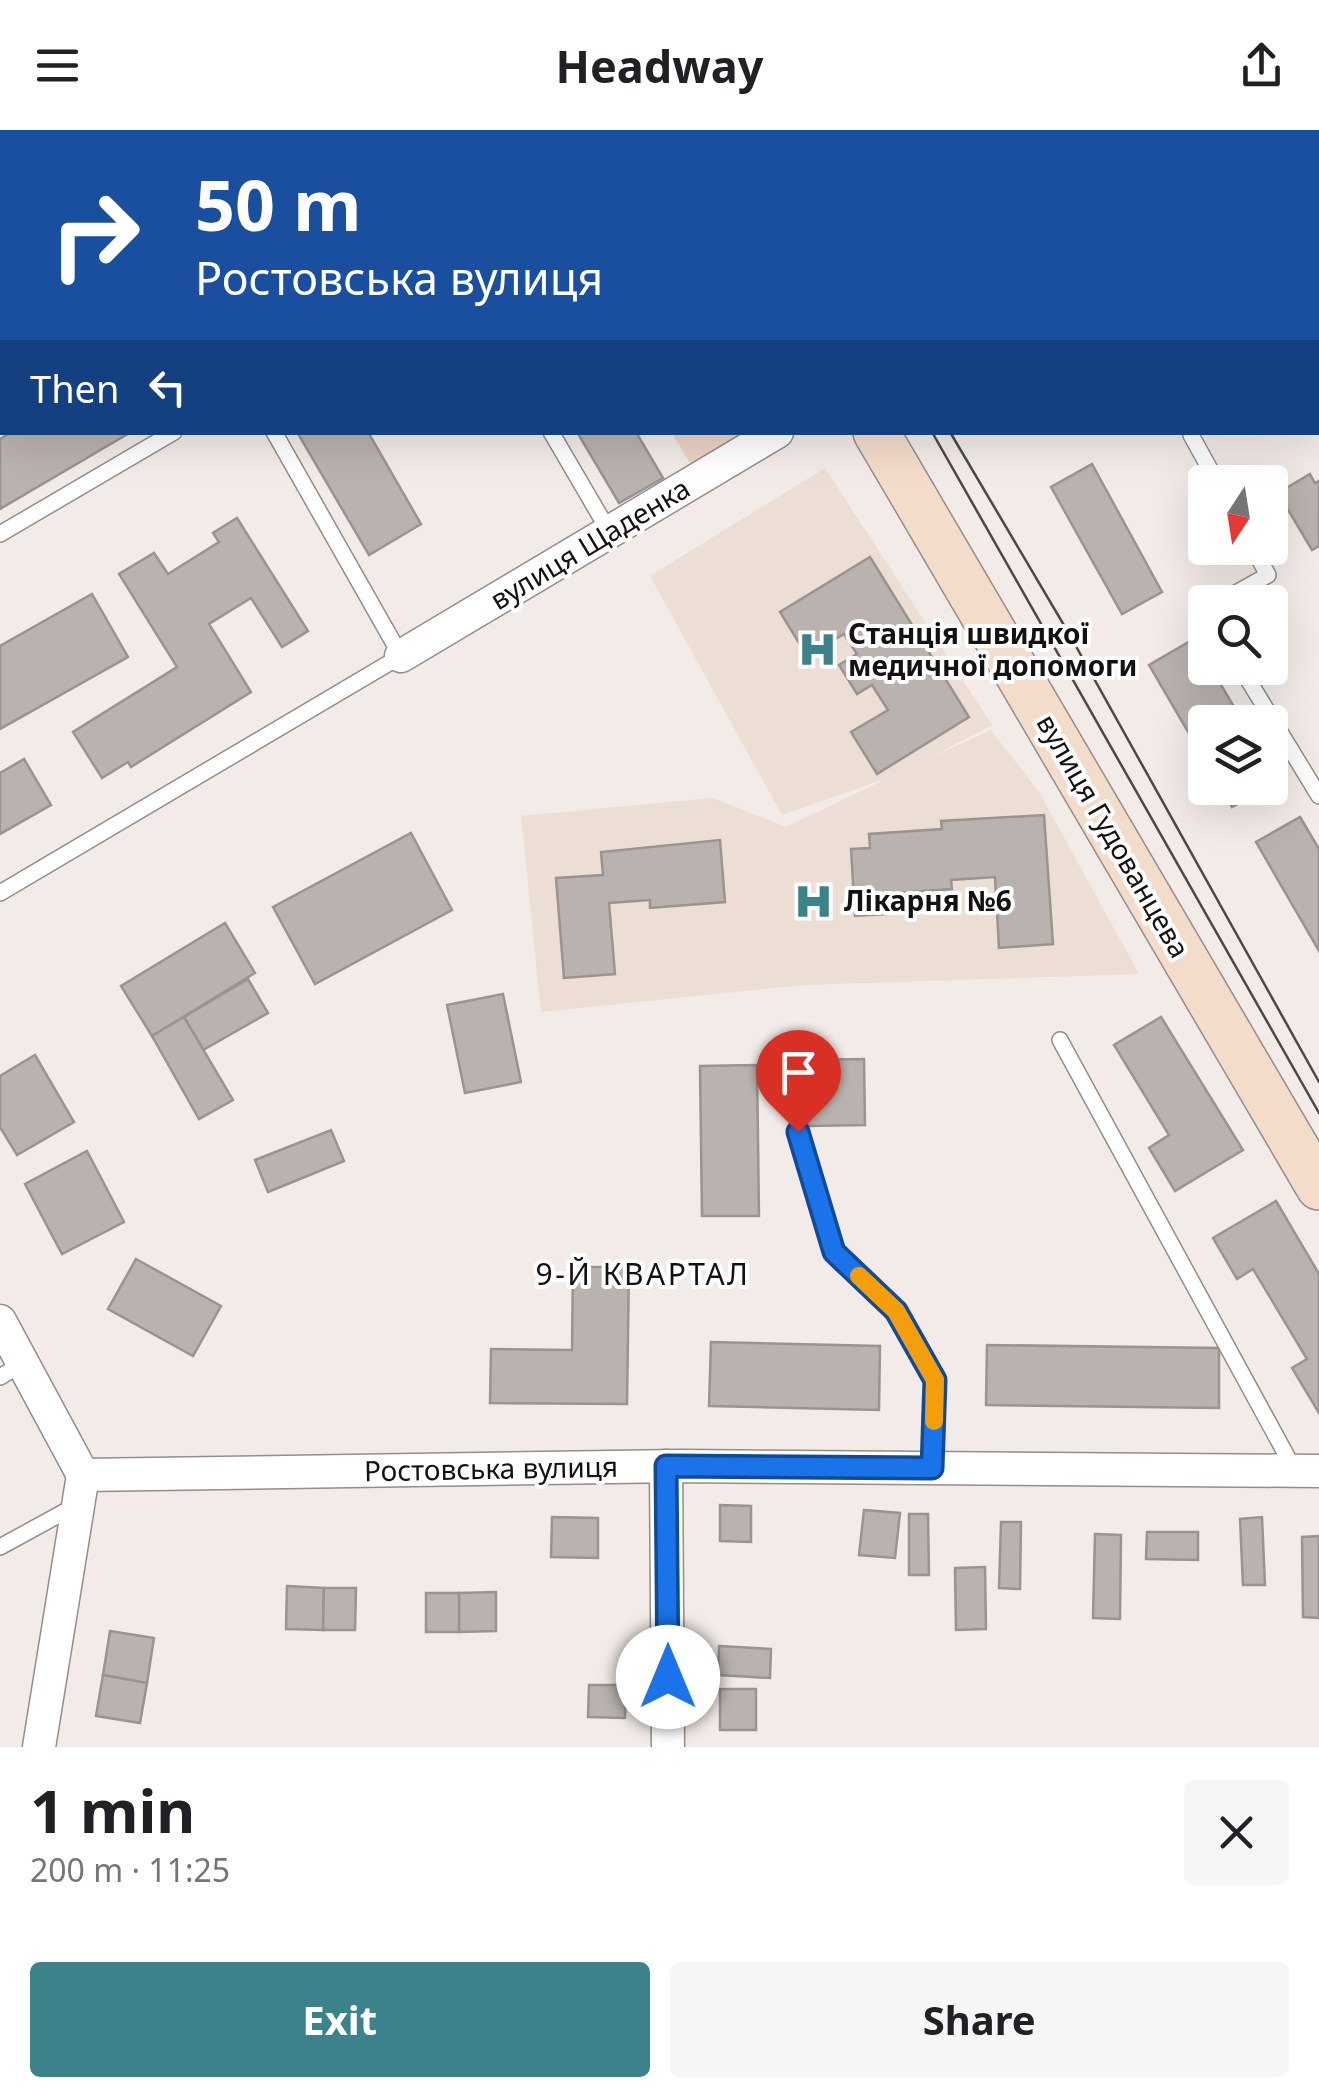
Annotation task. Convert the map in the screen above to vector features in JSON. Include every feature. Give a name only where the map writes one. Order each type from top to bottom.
[{"type":"street","name":"вулиця Щаденка","points":[[402,656],[772,435]]},
{"type":"street","name":"вулиця Гудованцева","points":[[878,435],[1319,1187]]},
{"type":"street","points":[[0,1320],[12,1370],[81,1490],[38,1747]]},
{"type":"street","name":"Ростовська вулиця","points":[[81,1490],[666,1466],[1307,1471]]},
{"type":"street","points":[[666,1466],[668,1747]]},
{"type":"lane","points":[[0,534],[169,435]]},
{"type":"lane","points":[[0,892],[402,656],[276,435]]},
{"type":"lane","points":[[553,435],[610,533]]},
{"type":"lane","points":[[1192,435],[1208,465]]},
{"type":"lane","points":[[1250,585],[1268,575],[1262,565]]},
{"type":"lane","points":[[1251,685],[1319,796]]},
{"type":"lane","points":[[1060,1040],[1307,1471]]},
{"type":"lane","points":[[798,1132],[834,1252],[896,1311],[935,1380],[932,1468]]},
{"type":"lane","points":[[0,1547],[81,1490]]},
{"type":"shaded area","points":[[673,435],[745,435],[691,465]]},
{"type":"shaded area","name":"Лікарня №6","points":[[825,468],[992,725],[927,759],[991,730],[1039,792],[1139,974],[804,985],[541,1012],[521,816],[713,798],[786,827],[888,778],[782,815],[650,576]]},
{"type":"building","points":[[7,435],[126,435],[0,509],[0,439]]},
{"type":"building","points":[[299,435],[370,435],[421,524],[369,555]]},
{"type":"building","points":[[579,435],[638,435],[663,478],[619,503]]},
{"type":"building","points":[[1092,464],[1162,592],[1122,614],[1051,487]]},
{"type":"building","points":[[1310,474],[1315,483],[1319,481],[1319,546],[1312,550],[1288,510],[1288,487]]},
{"type":"building","points":[[237,518],[308,631],[282,647],[251,598],[209,624],[251,692],[131,767],[128,762],[102,778],[73,732],[177,667],[119,574],[154,553],[168,574],[219,542],[213,533]]},
{"type":"building","points":[[870,557],[969,717],[877,774],[851,732],[888,710],[872,685],[857,694],[839,665],[857,654],[844,634],[807,656],[780,612]]},
{"type":"building","points":[[92,594],[128,657],[0,729],[0,646]]},
{"type":"building","points":[[1188,642],[1188,685],[1221,685],[1233,705],[1188,705],[1188,732],[1149,665]]},
{"type":"building","points":[[24,759],[51,805],[0,834],[0,773]]},
{"type":"building","points":[[1044,815],[1053,944],[999,948],[995,877],[951,880],[952,889],[885,894],[886,914],[855,916],[851,849],[870,848],[869,834],[942,829],[941,821]]},
{"type":"building","points":[[1300,817],[1319,849],[1319,951],[1256,842]]},
{"type":"building","points":[[411,833],[452,910],[315,984],[273,907]]},
{"type":"building","points":[[720,840],[725,902],[650,908],[650,900],[609,903],[615,974],[564,978],[556,878],[603,875],[601,852]]},
{"type":"building","points":[[225,923],[255,973],[152,1036],[121,986]]},
{"type":"building","points":[[248,979],[268,1013],[203,1050],[184,1017]]},
{"type":"building","points":[[503,994],[521,1082],[465,1093],[447,1005]]},
{"type":"building","points":[[184,1017],[233,1100],[199,1119],[152,1036]]},
{"type":"building","points":[[1161,1017],[1243,1150],[1175,1191],[1149,1148],[1169,1135],[1114,1045]]},
{"type":"building","points":[[35,1055],[74,1122],[17,1155],[0,1127],[0,1076]]},
{"type":"building","points":[[864,1059],[865,1125],[808,1126],[807,1060]]},
{"type":"building","points":[[757,1065],[759,1216],[702,1216],[700,1066]]},
{"type":"building","points":[[331,1130],[344,1161],[268,1192],[255,1160]]},
{"type":"building","points":[[87,1151],[124,1222],[62,1254],[25,1184]]},
{"type":"building","points":[[1276,1201],[1319,1274],[1319,1413],[1292,1368],[1307,1359],[1253,1269],[1237,1279],[1213,1238]]},
{"type":"building","points":[[136,1259],[221,1306],[193,1356],[108,1309]]},
{"type":"building","points":[[573,1267],[629,1267],[627,1404],[490,1403],[491,1349],[572,1350]]},
{"type":"building","points":[[711,1342],[880,1346],[879,1410],[709,1406]]},
{"type":"building","points":[[987,1345],[1219,1348],[1219,1408],[986,1405]]},
{"type":"building","points":[[720,1505],[751,1506],[751,1542],[720,1541]]},
{"type":"building","points":[[864,1510],[900,1513],[895,1558],[859,1555]]},
{"type":"building","points":[[909,1514],[928,1514],[929,1575],[909,1575]]},
{"type":"building","points":[[552,1517],[598,1518],[598,1558],[551,1557]]},
{"type":"building","points":[[1262,1517],[1265,1585],[1243,1585],[1240,1519]]},
{"type":"building","points":[[1001,1522],[1021,1522],[1020,1589],[999,1588]]},
{"type":"building","points":[[1147,1532],[1198,1532],[1198,1560],[1146,1559]]},
{"type":"building","points":[[1095,1534],[1121,1535],[1120,1619],[1093,1618]]},
{"type":"building","points":[[1319,1536],[1319,1618],[1303,1617],[1302,1537]]},
{"type":"building","points":[[985,1567],[986,1629],[956,1630],[955,1568]]},
{"type":"building","points":[[287,1586],[324,1588],[323,1630],[286,1629]]},
{"type":"building","points":[[324,1588],[356,1588],[355,1630],[323,1630]]},
{"type":"building","points":[[496,1592],[496,1631],[459,1632],[459,1593]]},
{"type":"building","points":[[426,1593],[459,1593],[459,1632],[426,1632]]},
{"type":"building","points":[[110,1631],[154,1638],[147,1683],[103,1675]]},
{"type":"building","points":[[719,1646],[771,1649],[770,1678],[718,1675]]},
{"type":"building","points":[[103,1675],[147,1683],[140,1723],[96,1716]]},
{"type":"building","points":[[589,1685],[626,1685],[625,1718],[588,1717]]},
{"type":"building","points":[[720,1689],[756,1689],[756,1730],[720,1730]]},
{"type":"tram line","points":[[934,435],[1319,1113]]},
{"type":"tram line","points":[[952,435],[1068,632],[1319,1082]]},
{"type":"slow traffic","points":[[859,1276],[896,1311],[935,1380],[934,1421]]},
{"type":"place","name":"Станція швидкої медичної допомоги","points":[[818,650]]},
{"type":"place","name":"Лікарня №6","points":[[814,901]]},
{"type":"district","name":"9-Й КВАРТАЛ","points":[[643,1275]]},
{"type":"route","points":[[668,1677],[666,1466],[932,1468],[935,1380],[896,1311],[834,1252],[798,1132]]}]
